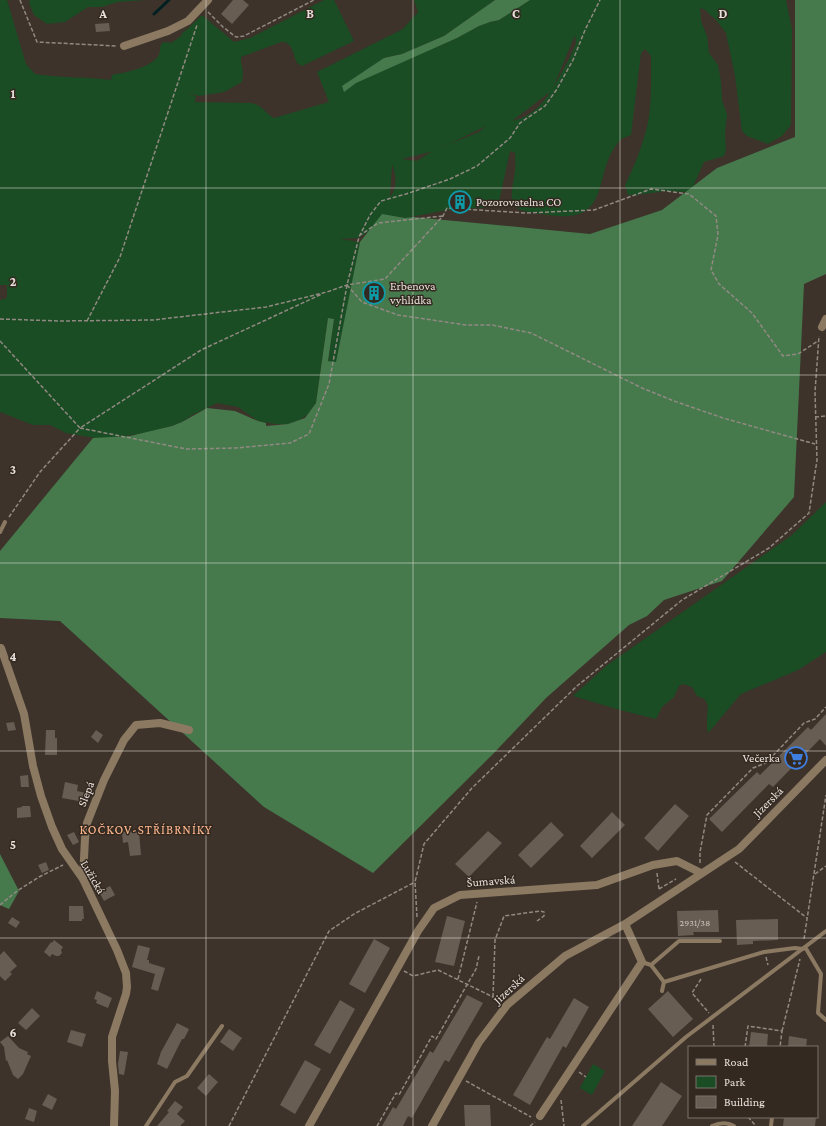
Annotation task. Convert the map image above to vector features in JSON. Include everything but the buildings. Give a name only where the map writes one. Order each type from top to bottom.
[{"type":"street","points":[[124,46],[168,31],[188,21],[208,0]]},
{"type":"street","name":"Lužická","points":[[1,645],[24,714],[33,766],[41,796],[52,827],[62,849],[83,879],[124,966],[127,980],[126,994],[112,1037],[112,1061],[115,1090],[114,1126]]},
{"type":"street","name":"Slepá","points":[[83,879],[87,823],[107,773],[124,740],[136,725],[160,723],[190,730]]},
{"type":"street","name":"Jizerská","points":[[432,1126],[479,1042],[505,1008],[565,956],[625,924],[739,849],[826,760]]},
{"type":"street","name":"Šumavská","points":[[309,1126],[397,967],[418,931],[434,908],[460,895],[597,884],[656,865],[677,861],[701,873]]},
{"type":"street","points":[[538,1118],[642,962],[625,924]]},
{"type":"lane","points":[[0,532],[5,522]]},
{"type":"lane","points":[[583,1126],[686,1038],[826,931]]},
{"type":"lane","points":[[651,965],[679,941],[720,941]]},
{"type":"lane","points":[[664,982],[764,952],[804,948]]},
{"type":"lane","points":[[804,948],[821,974],[818,1013],[826,1020]]},
{"type":"lane","points":[[642,962],[651,965],[664,982],[662,991]]},
{"type":"lane","points":[[146,1126],[175,1082],[187,1076],[222,1026]]},
{"type":"lane","points":[[712,1126],[721,1123],[734,1126]]},
{"type":"path","points":[[20,0],[37,42],[124,46]]},
{"type":"path","points":[[202,7],[236,37],[244,36],[314,0]]},
{"type":"path","points":[[0,341],[80,428],[186,448],[236,448],[290,443],[309,434],[329,384],[347,285],[359,237],[370,215],[381,201],[406,194],[450,178],[477,166],[510,138],[520,123],[545,106],[573,60],[584,30],[600,0]]},
{"type":"path","points":[[87,321],[120,258],[198,22]]},
{"type":"path","points":[[5,522],[40,472],[80,428],[201,350],[327,292],[347,285],[385,279],[443,216],[447,208],[525,213],[594,210],[651,189],[689,194],[716,216],[718,235],[711,270],[719,284],[752,313],[782,356],[798,354],[818,341],[815,392],[817,460],[809,513],[769,548],[682,600],[577,686],[472,788],[424,844],[415,882],[418,931]]},
{"type":"path","points":[[359,237],[378,223],[443,216]]},
{"type":"path","points":[[347,285],[362,302],[398,315],[466,325],[492,325],[531,333],[642,388],[674,401],[723,418],[816,445]]},
{"type":"path","points":[[0,319],[60,322],[153,320],[266,307],[327,292]]},
{"type":"path","points":[[815,417],[826,416]]},
{"type":"path","points":[[701,873],[700,852],[707,815],[753,768],[766,763],[804,723],[815,719],[826,707]]},
{"type":"path","points":[[780,1046],[782,1031],[804,948],[807,918],[826,794]]},
{"type":"path","points":[[727,856],[807,918]]},
{"type":"path","points":[[0,905],[17,891],[39,877],[70,862]]},
{"type":"path","points":[[656,865],[660,900]]},
{"type":"path","points":[[814,875],[826,866]]},
{"type":"path","points":[[229,1126],[329,931],[354,914],[415,882]]},
{"type":"path","points":[[458,979],[479,894]]},
{"type":"path","points":[[493,997],[495,940],[504,916],[540,911],[544,912],[544,916],[537,922]]},
{"type":"path","points":[[764,952],[770,974]]},
{"type":"path","points":[[377,1126],[396,1093],[399,1095],[432,1036],[436,1038],[476,969],[479,956]]},
{"type":"path","points":[[397,967],[413,976],[438,970],[493,997],[505,1008]]},
{"type":"path","points":[[706,969],[692,993],[713,1017],[714,1046]]},
{"type":"path","points":[[745,1046],[748,1026],[782,1031]]},
{"type":"path","points":[[459,1077],[538,1118]]},
{"type":"path","points":[[560,1086],[564,1126]]},
{"type":"path","points":[[749,1118],[756,1126]]},
{"type":"green space","points":[[0,0],[7,0],[26,64],[35,74],[111,80],[112,75],[136,70],[152,62],[157,58],[162,43],[171,43],[181,36],[186,27],[183,33],[201,16],[203,16],[234,42],[250,38],[324,0],[334,0],[354,41],[302,66],[297,63],[290,46],[285,42],[281,42],[241,57],[243,72],[242,82],[224,92],[199,96],[186,92],[196,96],[195,102],[255,104],[274,118],[329,102],[317,72],[403,29],[418,12],[414,0],[495,0],[444,36],[402,54],[384,58],[344,92],[355,83],[457,38],[479,26],[499,20],[530,0],[786,0],[792,29],[791,125],[782,136],[768,144],[747,136],[742,131],[735,76],[726,33],[716,20],[700,7],[701,21],[707,36],[709,53],[718,65],[722,100],[727,115],[725,133],[726,150],[724,156],[704,162],[692,189],[686,192],[667,191],[628,195],[625,185],[643,142],[650,110],[651,56],[645,49],[641,53],[631,135],[618,142],[609,157],[596,199],[590,207],[581,213],[569,216],[554,216],[529,212],[516,207],[512,197],[515,153],[510,151],[499,202],[494,206],[452,209],[405,218],[393,216],[358,238],[340,239],[360,242],[337,362],[328,362],[334,319],[328,318],[316,403],[308,414],[298,421],[288,424],[275,424],[258,421],[238,407],[217,403],[172,426],[144,433],[111,438],[95,438],[66,433],[50,425],[33,425],[0,412],[0,300],[7,298],[7,285],[0,285]],"holes":[[[575,35],[576,43],[553,88]],[[550,92],[539,107],[524,117],[512,121]],[[486,126],[479,132],[448,145]],[[430,152],[431,152],[417,161],[402,159]],[[392,164],[396,181],[393,193],[390,197]]]},
{"type":"green space","points":[[30,0],[147,0],[117,2],[102,7],[88,7],[65,22],[47,24],[34,15],[29,3]]},
{"type":"green space","points":[[495,0],[530,0],[499,20],[479,26],[457,38],[356,83],[344,92],[342,86],[384,58],[402,54],[444,36]]},
{"type":"green space","points":[[795,0],[826,0],[826,274],[804,284],[794,497],[722,581],[664,600],[647,616],[629,625],[546,698],[494,753],[373,873],[264,807],[60,621],[0,618],[0,551],[93,438],[130,436],[172,426],[207,408],[235,411],[266,423],[266,426],[288,424],[305,418],[316,403],[328,318],[334,319],[328,361],[336,362],[360,242],[382,214],[405,218],[413,217],[590,234],[662,210],[717,168],[795,137]]},
{"type":"green space","points":[[826,502],[826,652],[798,670],[741,694],[708,733],[707,703],[705,700],[697,696],[692,687],[683,684],[679,686],[674,697],[662,707],[656,719],[573,696],[606,666],[792,535]]},
{"type":"green space","points":[[0,854],[19,891],[9,909],[0,905]]},
{"type":"green space","points":[[593,1064],[605,1071],[592,1095],[580,1088]]},
{"type":"waterway","points":[[154,14],[169,0]]},
{"type":"place","name":"Pozorovatelna CO","points":[[460,202]]},
{"type":"place","name":"Erbenova vyhlídka","points":[[374,293]]},
{"type":"place","name":"Večerka","points":[[796,758]]},
{"type":"district","name":"KOČKOV-STŘÍBRNÍKY","points":[[146,829]]}]
